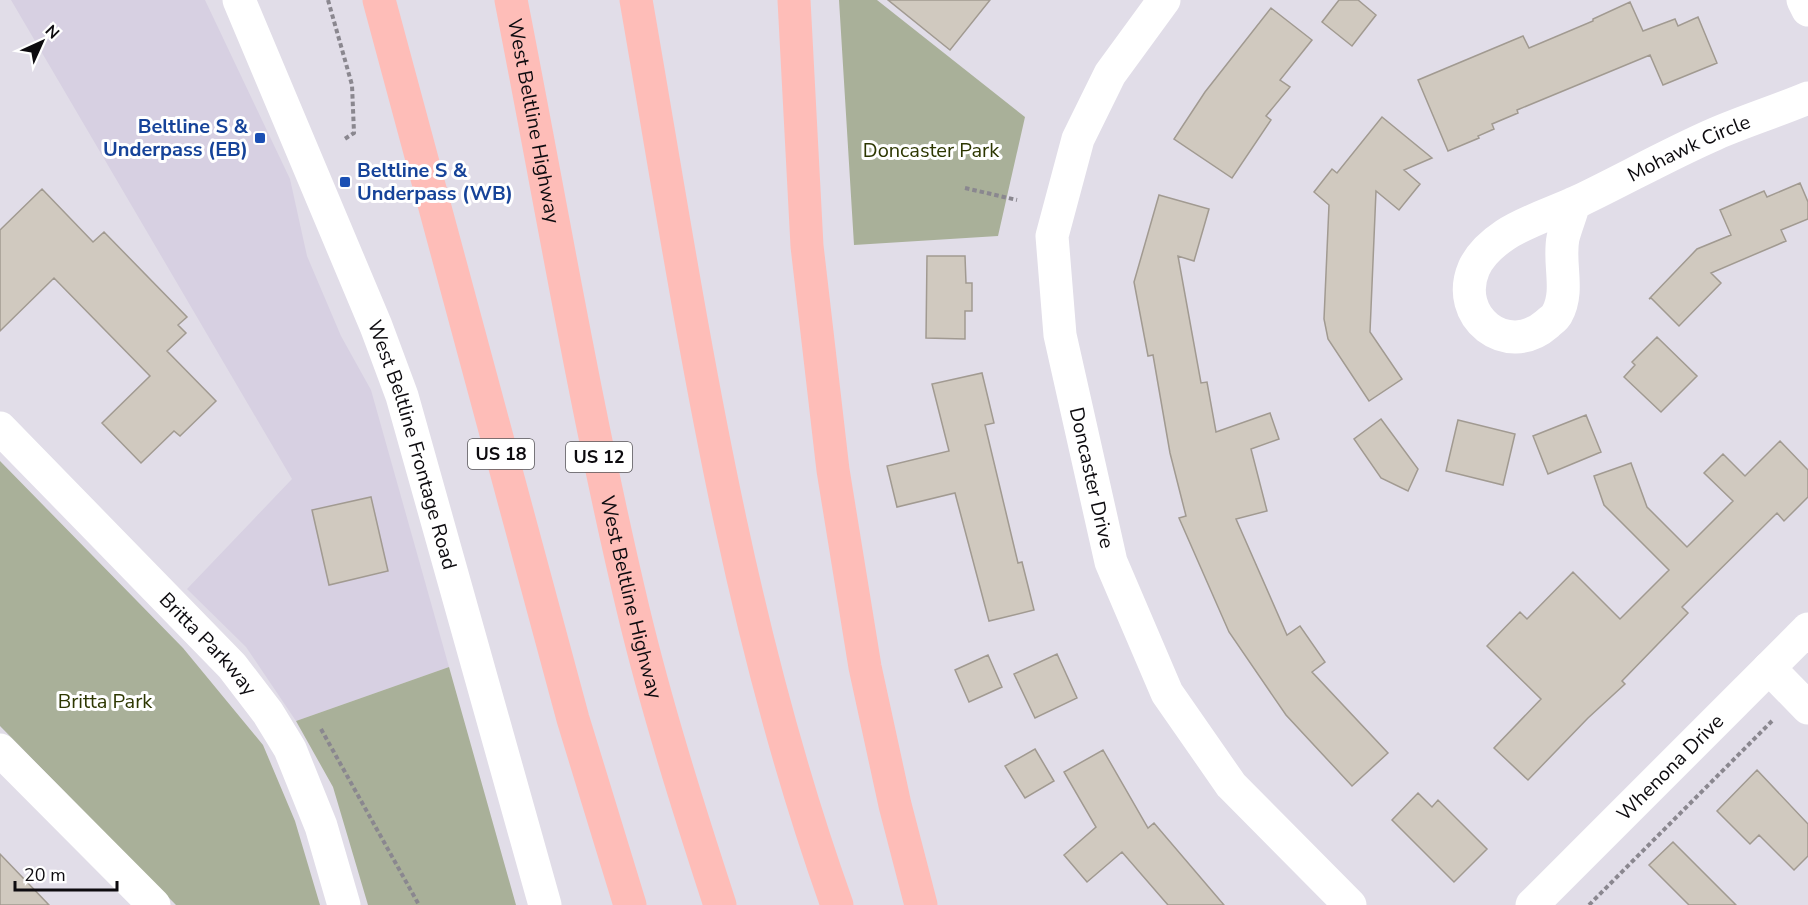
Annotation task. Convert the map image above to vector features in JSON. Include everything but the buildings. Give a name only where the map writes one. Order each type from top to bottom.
[{"type":"highway","name":"US 18","points":[[379,0],[573,719],[630,905]]},
{"type":"highway","name":"West Beltline Highway","points":[[511,0],[597,448],[633,610],[661,717],[720,905]]},
{"type":"highway","points":[[636,0],[712,437],[724,492],[756,631],[794,775],[837,905]]},
{"type":"highway","points":[[776,0],[796,57]]},
{"type":"highway","points":[[794,0],[807,246],[833,470],[865,667],[908,859],[921,905]]},
{"type":"street","name":"West Beltline Frontage Road","points":[[239,0],[376,326],[402,396],[546,905]]},
{"type":"street","name":"Doncaster Drive","points":[[1164,0],[1110,74],[1078,139],[1052,236],[1060,335],[1111,562],[1167,693],[1231,785],[1350,905]]},
{"type":"street","points":[[1803,0],[1808,10]]},
{"type":"street","name":"Mohawk Circle","points":[[1574,203],[1714,135],[1808,98]]},
{"type":"street","name":"Britta Parkway","points":[[0,428],[232,666],[268,713],[290,749],[321,826],[344,905]]},
{"type":"street","name":"Whenona Drive","points":[[1532,905],[1808,629]]},
{"type":"street","points":[[1769,668],[1802,702]]},
{"type":"street","points":[[0,750],[141,901]]},
{"type":"path","points":[[328,0],[352,86],[354,134],[343,140]]},
{"type":"path","points":[[965,188],[1017,200]]},
{"type":"path","points":[[1589,905],[1802,702]]},
{"type":"path","points":[[321,729],[419,905]]},
{"type":"shaded area","points":[[11,0],[205,0],[290,179],[307,256],[341,336],[371,390],[449,667],[296,721],[246,647],[187,589],[292,479]]},
{"type":"green space","name":"Doncaster Park","points":[[839,0],[877,0],[1025,117],[998,236],[854,245]]},
{"type":"green space","name":"Britta Park","points":[[0,461],[183,648],[263,745],[295,821],[320,905],[176,905],[0,726]]},
{"type":"green space","points":[[449,667],[516,905],[368,905],[333,787],[296,721]]},
{"type":"place","name":"Beltline S & Underpass (EB)","points":[[260,138]]},
{"type":"place","name":"Beltline S & Underpass (WB)","points":[[345,182]]}]
